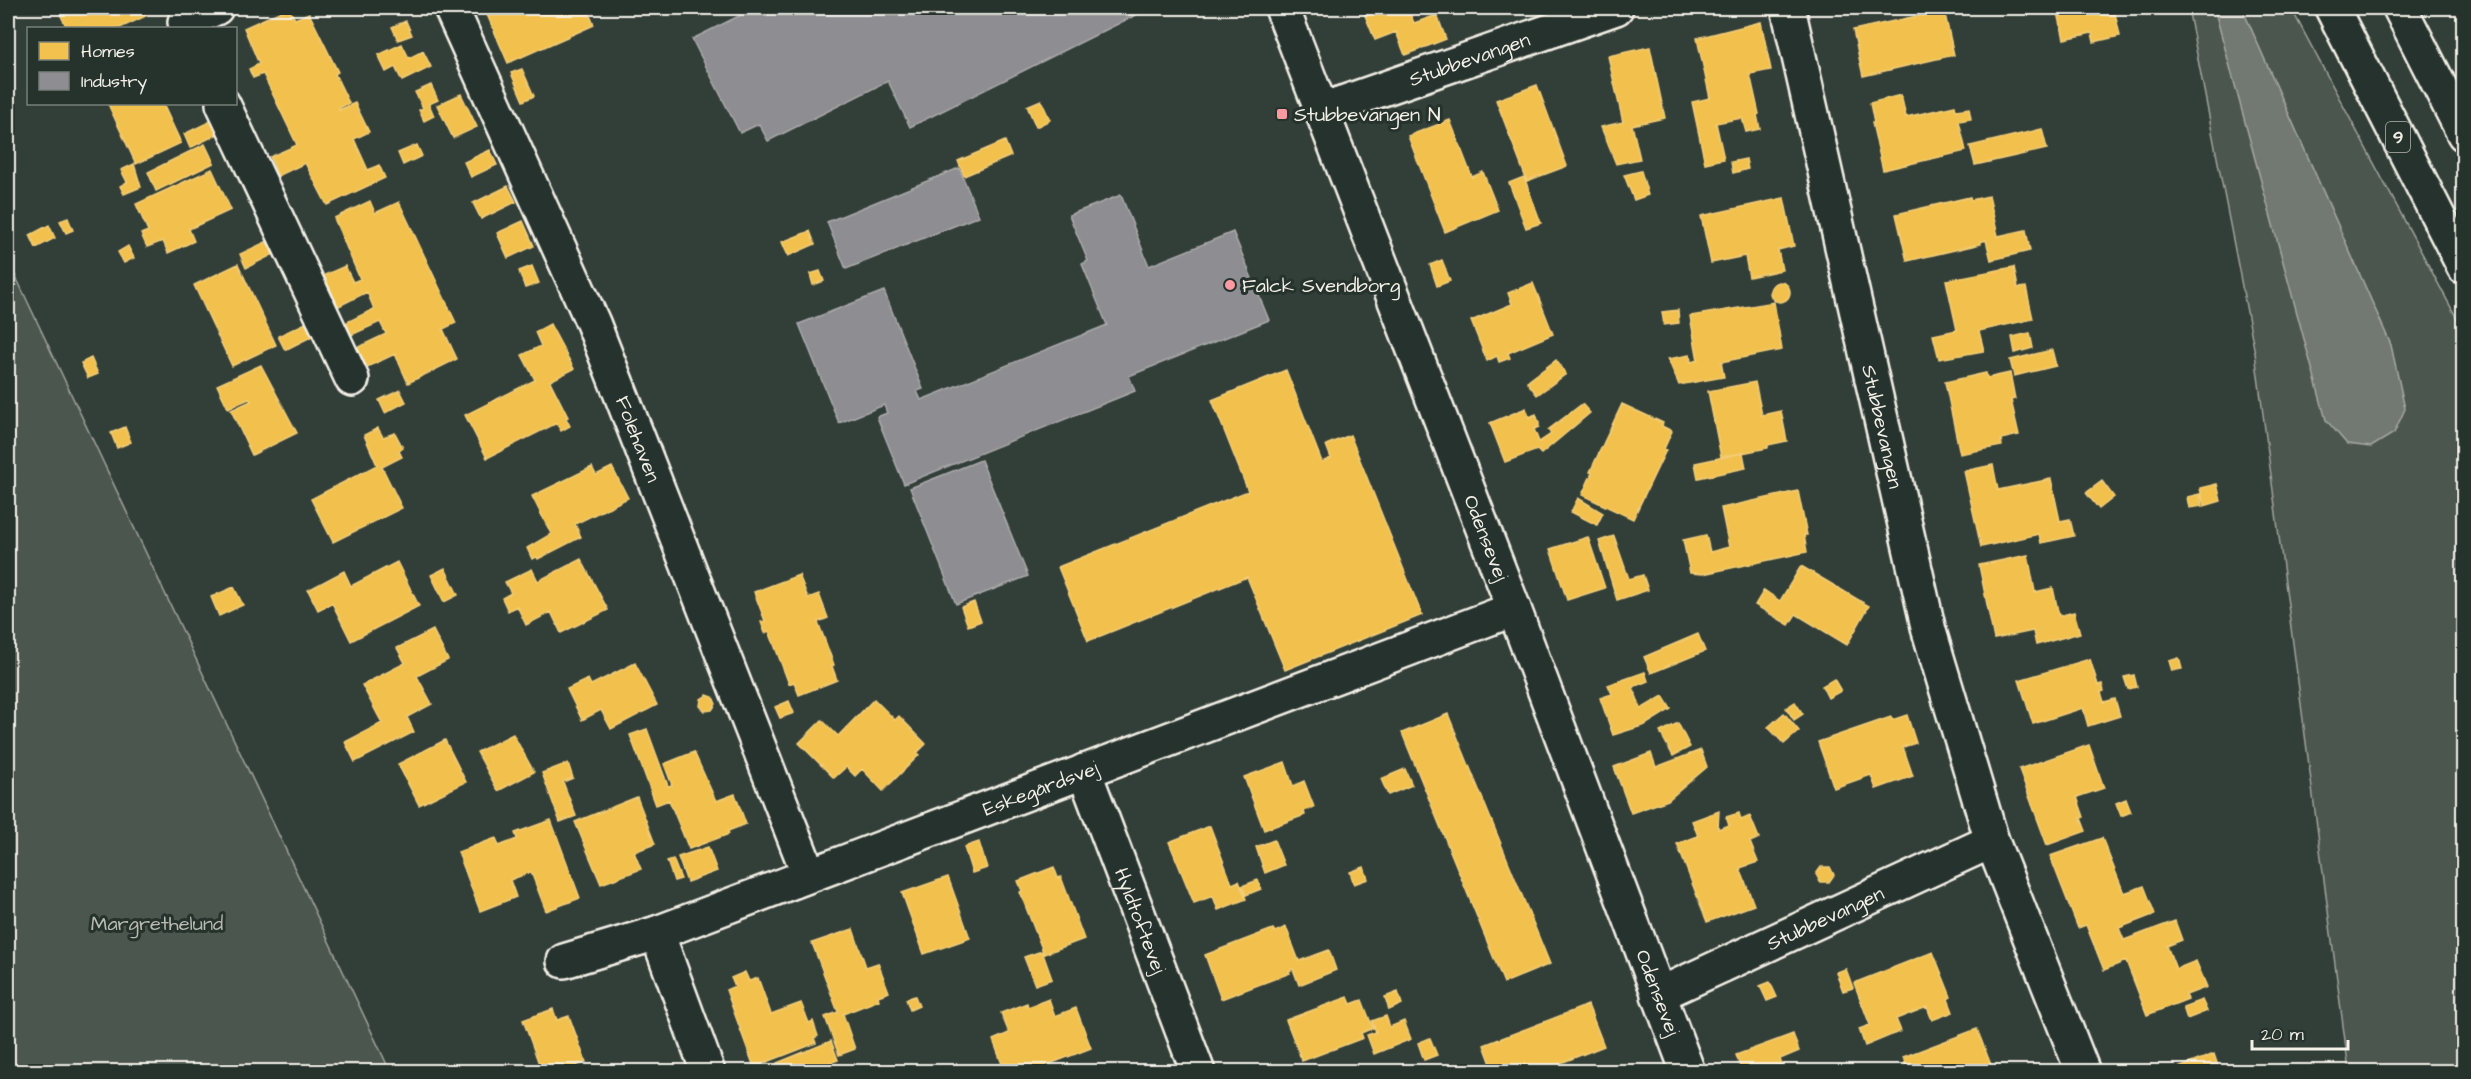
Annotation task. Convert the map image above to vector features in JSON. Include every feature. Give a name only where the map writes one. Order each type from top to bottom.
[{"type":"street","points":[[188,27],[185,22],[216,8]]},
{"type":"street","name":"Folehaven","points":[[451,8],[593,323],[809,875]]},
{"type":"street","name":"Odensevej","points":[[1282,8],[1514,609],[1688,1071]]},
{"type":"street","name":"Stubbevangen","points":[[1322,110],[1616,8]]},
{"type":"street","name":"Stubbevangen","points":[[1788,8],[1929,631],[1992,841],[2083,1071]]},
{"type":"street","name":"9","points":[[2332,8],[2463,267]]},
{"type":"street","points":[[2400,8],[2463,134]]},
{"type":"street","points":[[2406,8],[2463,107]]},
{"type":"street","points":[[223,105],[352,379]]},
{"type":"street","name":"Eskegårdsvej","points":[[564,961],[657,933],[1514,609]]},
{"type":"street","name":"Hyldtoftevej","points":[[1084,771],[1198,1071]]},
{"type":"street","name":"Stubbevangen","points":[[1658,995],[1992,841]]},
{"type":"street","points":[[657,933],[708,1071]]},
{"type":"green space","points":[[2188,8],[2291,8],[2463,330],[2463,1071],[2349,1071],[2255,353]]},
{"type":"green space","name":"Margrethelund","points":[[8,260],[390,1071],[8,1071]]},
{"type":"shaded area","points":[[2214,8],[2242,8],[2391,345],[2405,409],[2394,433],[2371,447],[2347,444],[2326,420]]},
{"type":"building: Homes","points":[[64,8],[149,8],[151,11],[145,14],[146,16],[122,27],[66,27],[58,10]]},
{"type":"building: Homes","points":[[288,8],[295,19],[309,13],[338,72],[335,74],[349,103],[339,110],[355,103],[369,132],[354,139],[368,170],[379,165],[385,178],[327,205],[305,163],[278,176],[270,157],[297,145],[263,74],[253,78],[249,69],[259,64],[244,28]]},
{"type":"building: Homes","points":[[492,8],[587,8],[594,25],[508,63],[485,10]]},
{"type":"building: Homes","points":[[1362,8],[1408,8],[1414,23],[1437,15],[1446,39],[1405,55],[1396,32],[1375,40]]},
{"type":"building: Homes","points":[[2057,8],[2114,8],[2120,36],[2094,42],[2092,33],[2064,39]]},
{"type":"building: Homes","points":[[1944,10],[1954,55],[1863,76],[1853,30]]},
{"type":"building: Homes","points":[[406,21],[412,35],[398,40],[392,27]]},
{"type":"building: Homes","points":[[1761,22],[1771,70],[1750,74],[1760,129],[1746,132],[1742,118],[1716,123],[1724,159],[1705,163],[1692,102],[1710,98],[1697,38]]},
{"type":"building: Homes","points":[[402,44],[409,58],[423,51],[431,67],[402,81],[395,67],[386,72],[378,55]]},
{"type":"building: Homes","points":[[1650,47],[1665,118],[1632,125],[1640,159],[1616,164],[1601,127],[1623,122],[1608,56]]},
{"type":"building: Homes","points":[[522,69],[534,96],[523,101],[511,73]]},
{"type":"building: Homes","points":[[431,85],[438,100],[429,104],[434,116],[424,121],[419,110],[423,108],[415,92]]},
{"type":"building: Homes","points":[[1537,85],[1567,166],[1527,181],[1496,100]]},
{"type":"building: Homes","points":[[461,94],[477,127],[453,138],[437,105]]},
{"type":"building: Homes","points":[[1901,95],[1906,117],[1955,106],[1956,110],[1969,108],[1971,119],[1959,121],[1966,151],[1883,170],[1872,123],[1874,123],[1870,103]]},
{"type":"building: Homes","points":[[1041,100],[1050,120],[1036,127],[1027,106]]},
{"type":"building: Homes","points":[[108,105],[163,105],[181,143],[136,164]]},
{"type":"building: Homes","points":[[213,120],[220,133],[190,148],[184,134]]},
{"type":"building: Homes","points":[[1450,120],[1472,177],[1483,172],[1498,210],[1445,232],[1408,136]]},
{"type":"building: Homes","points":[[2042,129],[2047,149],[1975,165],[1970,146]]},
{"type":"building: Homes","points":[[1005,141],[1011,156],[964,176],[958,161]]},
{"type":"building: Homes","points":[[205,144],[214,163],[156,191],[148,172]]},
{"type":"building: Homes","points":[[417,145],[422,156],[403,165],[398,153]]},
{"type":"building: Homes","points":[[490,150],[497,165],[471,177],[464,162]]},
{"type":"building: Homes","points":[[1746,159],[1748,169],[1733,173],[1731,162]]},
{"type":"building: Homes","points":[[134,164],[141,187],[124,194],[120,186],[127,182],[121,170]]},
{"type":"building: Homes","points":[[212,169],[231,210],[189,229],[194,241],[168,253],[163,241],[147,247],[141,234],[148,231],[136,204]]},
{"type":"building: Homes","points":[[1641,171],[1648,195],[1634,200],[1624,175]]},
{"type":"building: Homes","points":[[1524,177],[1541,223],[1526,228],[1509,183]]},
{"type":"building: Homes","points":[[508,186],[516,202],[481,219],[473,203]]},
{"type":"building: Homes","points":[[1989,196],[1998,236],[2026,230],[2030,251],[1991,260],[1986,240],[1980,242],[1981,244],[1907,261],[1896,214],[1970,197],[1971,200]]},
{"type":"building: Homes","points":[[1784,198],[1794,246],[1778,250],[1782,270],[1749,277],[1745,256],[1711,263],[1701,216]]},
{"type":"building: Homes","points":[[370,201],[375,213],[399,202],[456,323],[443,329],[457,359],[408,383],[395,354],[363,369],[354,349],[386,334],[380,322],[349,336],[343,324],[374,309],[367,292],[335,308],[320,277],[345,266],[353,282],[360,279],[334,218]]},
{"type":"building: Homes","points":[[68,218],[73,230],[66,233],[60,221]]},
{"type":"building: Homes","points":[[523,221],[534,246],[508,258],[497,233]]},
{"type":"building: Homes","points":[[49,225],[55,238],[36,248],[30,235]]},
{"type":"building: Homes","points":[[810,231],[815,244],[788,256],[782,242]]},
{"type":"building: Homes","points":[[270,240],[276,253],[246,268],[240,254]]},
{"type":"building: Homes","points":[[128,246],[134,258],[124,263],[118,252]]},
{"type":"building: Homes","points":[[1442,260],[1450,281],[1437,286],[1430,265]]},
{"type":"building: Homes","points":[[238,264],[276,345],[232,366],[194,285]]},
{"type":"building: Homes","points":[[532,266],[539,283],[525,288],[519,271]]},
{"type":"building: Homes","points":[[2014,267],[2018,288],[2026,287],[2033,319],[1979,331],[1984,351],[1939,359],[1933,335],[1957,330],[1946,280]]},
{"type":"building: Homes","points":[[820,271],[824,281],[813,285],[810,274]]},
{"type":"building: Homes","points":[[1780,282],[1787,285],[1790,292],[1787,299],[1780,302],[1773,299],[1770,292],[1773,285]]},
{"type":"building: Homes","points":[[1533,283],[1553,334],[1508,353],[1510,358],[1499,362],[1497,356],[1487,361],[1471,321],[1512,304],[1508,293]]},
{"type":"building: Homes","points":[[1774,302],[1782,350],[1721,362],[1724,377],[1679,385],[1668,359],[1690,355],[1691,362],[1698,360],[1690,316]]},
{"type":"building: Homes","points":[[1678,310],[1679,323],[1664,325],[1662,312]]},
{"type":"building: Homes","points":[[308,322],[315,335],[285,350],[278,336]]},
{"type":"building: Homes","points":[[550,324],[574,369],[550,381],[568,417],[566,418],[570,426],[561,431],[557,423],[487,458],[465,415],[535,380],[522,355],[541,346],[535,332]]},
{"type":"building: Homes","points":[[2030,333],[2033,348],[2015,353],[2012,337]]},
{"type":"building: Homes","points":[[2052,350],[2056,366],[2014,376],[2010,360]]},
{"type":"building: Homes","points":[[91,358],[98,374],[88,378],[81,363]]},
{"type":"building: Homes","points":[[1556,360],[1566,374],[1537,395],[1527,382]]},
{"type":"building: Homes","points":[[261,365],[297,433],[252,455],[231,410],[251,401],[249,399],[228,408],[217,385]]},
{"type":"building: Homes","points":[[1286,370],[1322,462],[1331,458],[1326,445],[1350,435],[1422,615],[1285,670],[1247,577],[1088,641],[1058,567],[1248,491],[1212,400]]},
{"type":"building: Homes","points":[[1986,373],[1987,378],[2010,373],[2015,399],[2011,400],[2019,435],[2001,439],[2002,446],[1960,454],[1945,382]]},
{"type":"building: Homes","points":[[1755,382],[1762,415],[1781,411],[1787,441],[1768,445],[1768,448],[1721,457],[1708,391]]},
{"type":"building: Homes","points":[[400,390],[406,402],[385,413],[379,400]]},
{"type":"building: Homes","points":[[1582,404],[1590,413],[1541,454],[1537,450],[1505,462],[1490,423],[1526,408],[1529,417],[1536,414],[1539,427],[1534,429],[1539,442],[1551,434],[1548,430]]},
{"type":"building: Homes","points":[[1622,404],[1663,423],[1662,426],[1672,431],[1664,449],[1666,450],[1633,519],[1582,495],[1592,473],[1590,472]]},
{"type":"building: Homes","points":[[125,427],[131,442],[117,448],[111,433]]},
{"type":"building: Homes","points":[[378,428],[383,437],[395,433],[403,448],[399,451],[402,457],[382,467],[402,508],[333,542],[311,499],[377,465],[364,435]]},
{"type":"building: Homes","points":[[1743,453],[1746,468],[1698,478],[1695,463]]},
{"type":"building: Homes","points":[[1993,465],[1998,490],[2051,479],[2060,521],[2070,519],[2074,536],[2041,543],[2039,534],[1981,547],[1964,471]]},
{"type":"building: Homes","points":[[592,467],[596,475],[612,467],[628,498],[575,524],[581,537],[538,559],[537,557],[532,559],[527,548],[551,534],[532,496]]},
{"type":"building: Homes","points":[[2102,481],[2114,497],[2099,509],[2086,493]]},
{"type":"building: Homes","points":[[2217,484],[2221,501],[2204,506],[2200,488]]},
{"type":"building: Homes","points":[[1798,491],[1807,535],[1804,535],[1807,552],[1703,574],[1690,573],[1683,540],[1706,535],[1710,552],[1729,547],[1721,508]]},
{"type":"building: Homes","points":[[2200,494],[2202,506],[2189,508],[2187,497]]},
{"type":"building: Homes","points":[[1578,498],[1603,513],[1597,525],[1571,512]]},
{"type":"building: Homes","points":[[1614,536],[1629,579],[1643,575],[1648,590],[1617,600],[1599,541]]},
{"type":"building: Homes","points":[[1588,537],[1605,588],[1567,600],[1550,549]]},
{"type":"building: Homes","points":[[2028,555],[2035,592],[2053,588],[2059,616],[2074,612],[2080,633],[2036,645],[2033,631],[1994,639],[1979,565]]},
{"type":"building: Homes","points":[[581,559],[608,610],[561,633],[551,612],[526,625],[517,606],[508,611],[502,598],[511,593],[505,582],[532,569],[538,581]]},
{"type":"building: Homes","points":[[397,562],[419,606],[351,641],[332,603],[318,610],[308,590],[344,571],[351,586]]},
{"type":"building: Homes","points":[[1801,566],[1869,606],[1847,645],[1796,614],[1789,625],[1755,605],[1764,590],[1780,601]]},
{"type":"building: Homes","points":[[445,568],[458,595],[444,602],[431,575]]},
{"type":"building: Homes","points":[[799,575],[808,598],[819,594],[828,618],[818,622],[834,665],[832,666],[837,680],[799,695],[794,682],[789,684],[769,631],[765,633],[761,622],[765,621],[754,592]]},
{"type":"building: Homes","points":[[234,587],[243,605],[219,616],[211,597]]},
{"type":"building: Homes","points":[[974,602],[981,621],[968,626],[961,607]]},
{"type":"building: Homes","points":[[433,630],[448,660],[417,676],[432,704],[407,717],[414,732],[355,762],[345,742],[382,723],[362,685],[405,663],[397,648]]},
{"type":"building: Homes","points":[[1698,634],[1705,651],[1651,673],[1644,657]]},
{"type":"building: Homes","points":[[2179,658],[2182,669],[2172,671],[2169,661]]},
{"type":"building: Homes","points":[[2090,659],[2098,685],[2102,684],[2104,691],[2101,692],[2104,702],[2115,699],[2120,716],[2088,726],[2083,708],[2033,724],[2019,680]]},
{"type":"building: Homes","points":[[635,663],[657,705],[611,729],[601,710],[582,720],[567,689],[588,679],[591,685]]},
{"type":"building: Homes","points":[[1645,672],[1648,681],[1633,687],[1641,709],[1663,696],[1671,709],[1645,725],[1613,735],[1600,698],[1612,694],[1608,685]]},
{"type":"building: Homes","points":[[2134,675],[2137,687],[2128,689],[2124,677]]},
{"type":"building: Homes","points":[[1834,679],[1841,691],[1828,698],[1822,686]]},
{"type":"building: Homes","points":[[707,695],[713,697],[716,704],[712,710],[705,711],[700,706],[701,699]]},
{"type":"building: Homes","points":[[874,699],[895,720],[899,716],[926,744],[917,753],[919,755],[883,791],[862,769],[855,776],[846,767],[834,778],[799,743],[822,720],[838,736]]},
{"type":"building: Homes","points":[[789,701],[794,713],[780,718],[775,707]]},
{"type":"building: Homes","points":[[1795,702],[1803,714],[1794,720],[1786,708]]},
{"type":"building: Homes","points":[[1784,713],[1799,731],[1784,744],[1768,727]]},
{"type":"building: Homes","points":[[1448,714],[1550,964],[1504,983],[1402,733]]},
{"type":"building: Homes","points":[[1907,715],[1916,743],[1903,747],[1913,776],[1876,789],[1871,775],[1834,788],[1818,742],[1891,717],[1892,720]]},
{"type":"building: Homes","points":[[1678,723],[1690,747],[1673,756],[1660,732]]},
{"type":"building: Homes","points":[[647,729],[668,786],[672,785],[664,764],[694,752],[716,801],[735,794],[746,824],[728,831],[729,834],[689,849],[669,800],[656,805],[630,735]]},
{"type":"building: Homes","points":[[513,734],[534,772],[498,791],[477,752]]},
{"type":"building: Homes","points":[[445,740],[466,782],[419,805],[398,764]]},
{"type":"building: Homes","points":[[2089,745],[2104,788],[2077,797],[2086,831],[2047,845],[2019,769]]},
{"type":"building: Homes","points":[[1701,750],[1707,767],[1668,800],[1631,813],[1614,767],[1651,753],[1656,767]]},
{"type":"building: Homes","points":[[1285,762],[1293,786],[1304,781],[1314,807],[1304,811],[1305,815],[1264,830],[1244,777]]},
{"type":"building: Homes","points":[[568,763],[573,778],[563,782],[576,816],[560,822],[542,773]]},
{"type":"building: Homes","points":[[1405,769],[1412,785],[1388,795],[1381,779]]},
{"type":"building: Homes","points":[[637,797],[655,844],[634,852],[641,869],[601,884],[575,822]]},
{"type":"building: Homes","points":[[2126,799],[2131,812],[2121,816],[2116,803]]},
{"type":"building: Homes","points":[[1719,811],[1718,829],[1729,825],[1726,817],[1739,813],[1741,820],[1750,816],[1759,838],[1750,842],[1758,862],[1740,868],[1754,905],[1707,922],[1677,844],[1698,836],[1692,821]]},
{"type":"building: Homes","points":[[551,820],[580,898],[546,911],[531,872],[510,880],[516,897],[480,911],[458,852],[496,838],[499,846],[517,839],[515,833]]},
{"type":"building: Homes","points":[[1210,826],[1232,884],[1239,881],[1246,899],[1218,910],[1213,896],[1194,903],[1169,842]]},
{"type":"building: Homes","points":[[2102,838],[2124,893],[2144,886],[2155,914],[2119,928],[2124,940],[2175,921],[2182,940],[2167,946],[2176,969],[2196,961],[2207,987],[2186,995],[2188,999],[2147,1015],[2126,961],[2104,970],[2086,925],[2078,928],[2050,856]]},
{"type":"building: Homes","points":[[1274,840],[1284,865],[1265,873],[1256,847]]},
{"type":"building: Homes","points":[[979,842],[987,868],[972,873],[964,847]]},
{"type":"building: Homes","points":[[708,847],[717,871],[687,882],[678,857]]},
{"type":"building: Homes","points":[[673,859],[681,879],[674,881],[667,861]]},
{"type":"building: Homes","points":[[1054,867],[1058,878],[1061,877],[1084,939],[1044,954],[1020,892],[1022,891],[1018,881]]},
{"type":"building: Homes","points":[[1364,867],[1368,879],[1354,884],[1350,872]]},
{"type":"building: Homes","points":[[1821,867],[1830,867],[1834,875],[1829,882],[1820,882],[1816,874]]},
{"type":"building: Homes","points":[[948,877],[970,938],[924,954],[902,893]]},
{"type":"building: Homes","points":[[1258,880],[1261,889],[1246,895],[1242,886]]},
{"type":"building: Homes","points":[[1286,927],[1299,961],[1329,950],[1336,970],[1299,985],[1293,969],[1289,971],[1290,973],[1221,999],[1205,955],[1273,929],[1275,932]]},
{"type":"building: Homes","points":[[853,929],[866,967],[878,963],[889,992],[878,996],[879,1000],[843,1014],[855,1049],[839,1055],[825,1017],[838,1012],[812,943]]},
{"type":"building: Homes","points":[[1042,951],[1052,979],[1035,985],[1024,957]]},
{"type":"building: Homes","points":[[1933,952],[1951,997],[1948,999],[1953,1012],[1932,1020],[1927,1007],[1896,1019],[1901,1031],[1865,1046],[1859,1029],[1870,1025],[1854,983]]},
{"type":"building: Homes","points":[[1846,969],[1853,988],[1843,991],[1836,972]]},
{"type":"building: Homes","points":[[745,972],[749,981],[758,978],[771,1014],[801,1003],[809,1023],[813,1021],[818,1036],[814,1038],[816,1043],[754,1067],[726,990],[735,986],[731,978]]},
{"type":"building: Homes","points":[[1770,982],[1777,997],[1767,1001],[1760,986]]},
{"type":"building: Homes","points":[[1398,992],[1402,1004],[1389,1010],[1385,997]]},
{"type":"building: Homes","points":[[915,996],[919,1006],[910,1010],[906,999]]},
{"type":"building: Homes","points":[[1348,997],[1351,1004],[1362,1000],[1373,1028],[1361,1033],[1363,1038],[1302,1061],[1286,1020]]},
{"type":"building: Homes","points":[[1049,999],[1055,1016],[1076,1008],[1091,1048],[1029,1072],[1005,1072],[993,1040],[1009,1033],[1001,1013],[1027,1003],[1028,1007]]},
{"type":"building: Homes","points":[[2202,1000],[2207,1011],[2187,1019],[2183,1007]]},
{"type":"building: Homes","points":[[1588,1005],[1604,1046],[1538,1072],[1494,1072],[1484,1045]]},
{"type":"building: Homes","points":[[553,1009],[557,1020],[569,1016],[586,1062],[568,1069],[569,1072],[542,1072],[523,1020]]},
{"type":"building: Homes","points":[[1386,1016],[1390,1027],[1404,1021],[1411,1039],[1374,1054],[1367,1035],[1376,1032],[1372,1021]]},
{"type":"building: Homes","points":[[1977,1029],[1993,1070],[1908,1072],[1903,1057]]},
{"type":"building: Homes","points":[[1793,1034],[1799,1051],[1780,1059],[1784,1072],[1742,1072],[1736,1055]]},
{"type":"building: Homes","points":[[1430,1038],[1437,1055],[1424,1060],[1418,1043]]},
{"type":"building: Homes","points":[[831,1041],[838,1060],[803,1072],[780,1072],[777,1063]]},
{"type":"building: Homes","points":[[2214,1054],[2220,1072],[2168,1072]]},
{"type":"building: Industry","points":[[755,8],[1150,8],[910,127],[888,81],[768,141],[759,124],[740,133],[692,39]]},
{"type":"building: Industry","points":[[959,168],[979,216],[846,269],[827,222]]},
{"type":"building: Industry","points":[[1121,195],[1149,266],[1233,232],[1269,320],[1129,376],[1135,391],[904,484],[877,417],[887,413],[884,405],[839,423],[799,324],[884,291],[923,389],[917,391],[921,400],[1107,325],[1082,264],[1088,261],[1069,215]]},
{"type":"building: Industry","points":[[981,460],[1028,576],[956,604],[910,488]]},
{"type":"place","name":"Stubbevangen N","points":[[1282,114]]},
{"type":"place","name":"Falck Svendborg","points":[[1230,285]]}]
